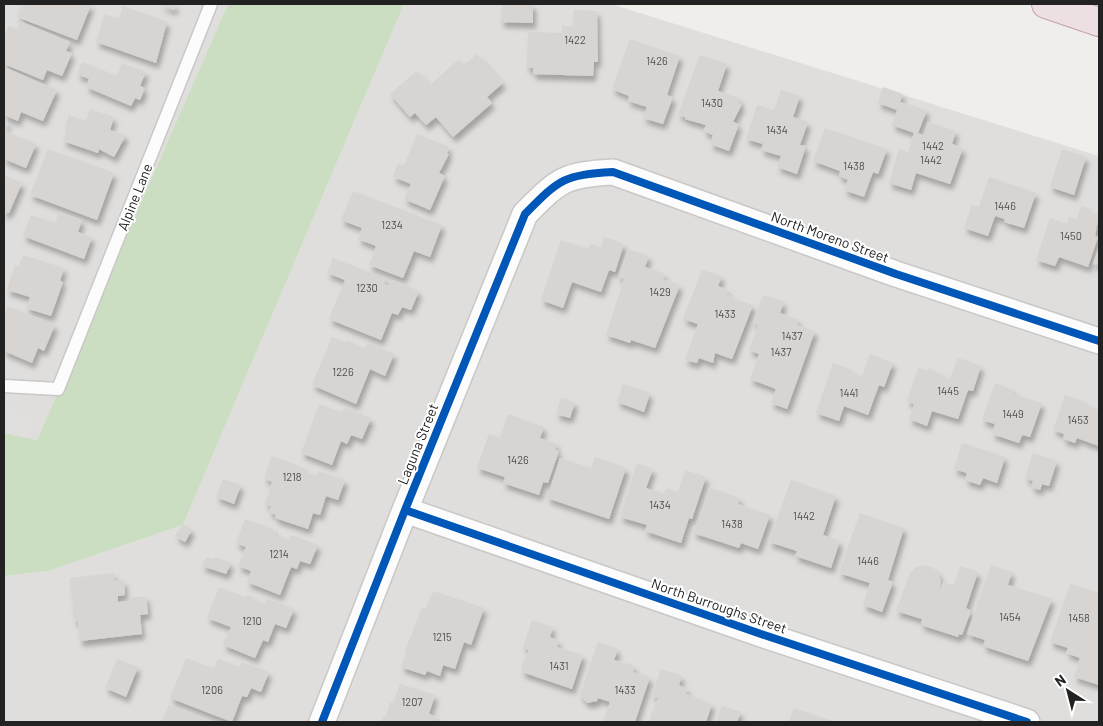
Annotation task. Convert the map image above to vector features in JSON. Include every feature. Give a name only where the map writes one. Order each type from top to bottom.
[{"type":"highway","points":[[1046,4],[1099,22]]},
{"type":"street","name":"North Moreno Street","points":[[554,185],[578,174],[613,172],[896,274],[1099,341]]},
{"type":"street","name":"Laguna Street","points":[[322,722],[405,510],[525,214],[554,185]]},
{"type":"street","name":"North Burroughs Street","points":[[405,510],[761,634],[1027,722]]},
{"type":"lane","name":"Alpine Lane","points":[[4,386],[58,389],[211,4]]},
{"type":"shaded area","points":[[4,4],[228,4],[37,440],[4,433]]},
{"type":"shaded area","points":[[404,4],[611,4],[1099,156],[1099,722],[4,722],[4,576],[48,571],[183,525]]},
{"type":"shaded area","points":[[4,411],[35,417],[26,438],[4,433]]},
{"type":"green space","points":[[228,4],[404,4],[183,525],[48,571],[4,576],[4,433],[37,440]]},
{"type":"building","points":[[19,4],[91,5],[77,40],[17,17],[21,6],[18,6]]},
{"type":"building","points":[[158,4],[176,4],[174,10]]},
{"type":"building","points":[[502,4],[533,4],[533,23],[501,22]]},
{"type":"building","points":[[123,6],[167,22],[156,63],[96,42],[105,14],[119,19]]},
{"type":"building","points":[[574,10],[597,11],[598,62],[594,62],[593,76],[533,74],[533,68],[527,68],[528,32],[562,33],[562,26],[573,27]]},
{"type":"building","points":[[20,21],[70,42],[66,51],[72,53],[62,76],[47,70],[43,80],[4,64],[4,37],[9,26],[17,29]]},
{"type":"building","points":[[630,39],[680,56],[667,95],[673,97],[663,124],[643,118],[647,107],[628,101],[629,96],[612,89]]},
{"type":"building","points":[[477,54],[503,83],[487,97],[492,103],[453,137],[436,117],[426,125],[415,113],[410,117],[390,94],[417,71],[430,85],[459,59],[464,65]]},
{"type":"building","points":[[700,55],[727,64],[718,91],[741,99],[739,103],[742,104],[733,122],[739,124],[729,151],[710,144],[713,135],[703,131],[706,125],[678,115]]},
{"type":"building","points":[[82,62],[117,76],[122,63],[146,72],[140,86],[145,88],[140,100],[135,98],[131,106],[86,87],[89,79],[77,74]]},
{"type":"building","points":[[4,67],[57,90],[43,121],[21,112],[18,121],[4,115]]},
{"type":"building","points":[[883,87],[903,94],[900,102],[927,110],[918,133],[924,135],[928,122],[956,131],[952,144],[963,148],[950,184],[916,173],[911,190],[889,183],[899,149],[908,152],[914,133],[892,125],[897,110],[878,103]]},
{"type":"building","points":[[781,90],[800,96],[793,117],[808,122],[800,145],[806,146],[797,174],[777,167],[781,156],[761,150],[763,144],[746,139],[757,105],[774,110]]},
{"type":"building","points":[[90,109],[114,117],[110,130],[126,135],[114,157],[99,149],[98,153],[63,141],[68,127],[65,126],[69,115],[86,121]]},
{"type":"building","points":[[4,120],[8,122],[4,131]]},
{"type":"building","points":[[825,128],[887,149],[878,174],[873,172],[864,197],[844,190],[848,180],[839,176],[840,171],[813,161]]},
{"type":"building","points":[[4,131],[36,144],[26,168],[4,159]]},
{"type":"building","points":[[417,134],[449,147],[447,154],[449,154],[439,173],[445,176],[430,210],[404,199],[411,184],[393,177],[398,163],[404,166]]},
{"type":"building","points":[[48,149],[114,173],[97,220],[30,195]]},
{"type":"building","points":[[1062,149],[1086,157],[1074,195],[1050,187]]},
{"type":"building","points":[[4,175],[22,183],[9,213],[6,212],[4,216]]},
{"type":"building","points":[[989,177],[1036,193],[1024,228],[1004,222],[1005,219],[995,216],[988,236],[964,228],[972,205],[979,207]]},
{"type":"building","points":[[353,191],[442,225],[430,257],[414,251],[403,278],[369,265],[376,246],[358,239],[362,228],[341,220]]},
{"type":"building","points":[[1081,206],[1089,208],[1088,211],[1099,215],[1095,236],[1098,237],[1088,267],[1059,257],[1055,266],[1036,260],[1050,218],[1067,224],[1069,217],[1077,219]]},
{"type":"building","points":[[59,212],[82,220],[78,232],[92,237],[84,259],[23,236],[31,215],[55,223]]},
{"type":"building","points":[[604,237],[624,244],[615,272],[609,270],[601,292],[572,282],[563,308],[541,300],[561,240],[588,249],[591,244],[601,247]]},
{"type":"building","points":[[1099,247],[1099,265],[1093,264]]},
{"type":"building","points":[[628,249],[649,256],[645,267],[665,274],[663,279],[680,285],[655,348],[631,340],[630,343],[606,335],[624,279],[618,277]]},
{"type":"building","points":[[23,255],[64,268],[60,281],[63,282],[51,316],[26,308],[30,297],[7,290],[15,265],[19,267]]},
{"type":"building","points":[[333,258],[386,279],[384,284],[390,286],[392,280],[419,291],[411,310],[402,307],[398,315],[392,313],[381,340],[329,319],[345,280],[327,273]]},
{"type":"building","points":[[702,270],[722,276],[718,286],[728,290],[726,295],[728,294],[734,299],[753,305],[732,359],[715,353],[713,363],[699,358],[697,363],[685,360],[698,324],[683,319]]},
{"type":"building","points":[[763,295],[784,302],[780,313],[799,320],[797,325],[815,331],[787,409],[771,403],[776,389],[750,379],[759,354],[749,350],[758,325],[753,323]]},
{"type":"building","points":[[7,306],[55,325],[44,351],[38,348],[32,363],[4,351],[4,316]]},
{"type":"building","points":[[332,337],[346,343],[347,340],[365,349],[367,343],[394,354],[385,376],[370,369],[356,404],[312,385]]},
{"type":"building","points":[[870,354],[893,363],[884,387],[879,385],[868,415],[844,406],[839,421],[816,413],[833,363],[862,376]]},
{"type":"building","points":[[958,358],[981,366],[973,391],[968,390],[958,419],[932,411],[927,426],[909,419],[914,404],[907,401],[918,368],[927,371],[928,368],[950,379]]},
{"type":"building","points":[[995,383],[1014,390],[1013,394],[1042,403],[1030,437],[1022,435],[1019,443],[992,434],[995,424],[982,420]]},
{"type":"building","points":[[623,384],[650,393],[644,412],[617,402]]},
{"type":"building","points":[[1065,395],[1084,401],[1083,404],[1099,410],[1099,446],[1077,438],[1075,443],[1063,439],[1064,434],[1053,430]]},
{"type":"building","points":[[561,398],[575,402],[570,418],[556,414]]},
{"type":"building","points":[[319,404],[342,413],[344,408],[371,418],[362,439],[351,435],[347,444],[341,441],[332,465],[301,453]]},
{"type":"building","points":[[508,414],[544,427],[540,438],[557,444],[555,450],[559,451],[548,483],[543,482],[539,495],[503,483],[505,477],[477,468],[489,434],[500,438]]},
{"type":"building","points":[[962,443],[1005,457],[997,483],[983,478],[980,485],[965,480],[967,473],[954,469]]},
{"type":"building","points":[[1033,453],[1057,461],[1049,486],[1042,484],[1040,490],[1031,487],[1033,481],[1025,478]]},
{"type":"building","points":[[272,456],[299,466],[305,469],[304,471],[316,476],[318,471],[345,480],[338,500],[326,496],[320,515],[313,513],[308,529],[275,518],[276,515],[269,512],[271,506],[265,504],[272,482],[264,478]]},
{"type":"building","points":[[595,457],[626,468],[609,519],[547,498],[560,458],[591,468]]},
{"type":"building","points":[[637,463],[653,469],[646,488],[664,494],[666,488],[678,492],[685,470],[706,477],[692,519],[689,518],[681,543],[645,531],[647,525],[620,517]]},
{"type":"building","points":[[223,479],[241,485],[234,504],[216,497]]},
{"type":"building","points":[[791,480],[836,496],[823,535],[840,541],[831,568],[795,556],[797,551],[769,542]]},
{"type":"building","points":[[710,488],[740,498],[738,504],[770,515],[758,549],[741,543],[739,548],[693,533]]},
{"type":"building","points":[[860,513],[904,528],[888,580],[893,582],[882,612],[863,605],[870,583],[839,573]]},
{"type":"building","points":[[245,519],[273,529],[276,535],[289,540],[291,535],[318,545],[310,564],[300,561],[297,569],[291,567],[280,595],[247,582],[251,571],[238,566],[246,547],[236,543]]},
{"type":"building","points":[[183,524],[192,530],[185,542],[175,536]]},
{"type":"building","points":[[206,557],[213,559],[215,557],[231,563],[226,574],[202,566]]},
{"type":"building","points":[[925,565],[933,568],[939,574],[941,583],[939,591],[943,582],[954,585],[960,566],[978,572],[966,608],[971,611],[962,635],[959,634],[958,637],[921,625],[922,619],[896,611],[910,573],[916,567]]},
{"type":"building","points":[[991,565],[1012,572],[1008,585],[1052,599],[1028,661],[983,646],[985,640],[967,634]]},
{"type":"building","points":[[114,573],[115,581],[124,580],[125,595],[118,596],[118,602],[129,601],[129,598],[146,596],[148,614],[140,615],[142,634],[80,641],[78,621],[75,622],[70,578]]},
{"type":"building","points":[[1070,584],[1099,593],[1099,685],[1074,677],[1080,658],[1066,653],[1068,648],[1050,642]]},
{"type":"building","points":[[219,587],[246,597],[247,595],[253,597],[252,599],[265,604],[267,598],[294,609],[286,628],[275,624],[268,642],[263,640],[255,658],[223,645],[231,627],[207,618]]},
{"type":"building","points":[[433,591],[484,608],[471,645],[464,642],[455,669],[443,665],[440,676],[427,671],[425,675],[401,667],[407,652],[405,651],[422,607],[426,608]]},
{"type":"building","points":[[532,620],[553,627],[550,637],[559,641],[557,647],[583,655],[572,689],[522,672],[523,669],[521,668],[529,650],[523,647]]},
{"type":"building","points":[[598,642],[618,649],[614,660],[635,666],[633,672],[650,677],[635,722],[603,722],[610,702],[598,698],[597,701],[587,703],[580,695]]},
{"type":"building","points":[[186,658],[214,669],[218,659],[240,667],[242,662],[269,672],[261,692],[251,688],[247,697],[242,696],[232,722],[170,698]]},
{"type":"building","points":[[117,659],[138,667],[126,697],[105,688]]},
{"type":"building","points":[[661,669],[682,676],[679,685],[688,689],[686,694],[712,704],[706,722],[650,721],[658,698],[652,696]]},
{"type":"building","points":[[400,684],[435,695],[429,714],[437,717],[435,722],[381,722],[383,716],[386,717],[390,703],[394,701]]},
{"type":"building","points":[[169,705],[212,722],[161,722]]},
{"type":"building","points":[[722,706],[741,712],[737,722],[716,722]]},
{"type":"building","points":[[794,708],[829,720],[828,722],[789,722]]},
{"type":"cycle path","points":[[322,722],[405,510],[525,214],[546,193],[563,181],[583,175],[613,172],[896,274],[1099,341]]},
{"type":"cycle path","points":[[405,510],[761,634],[1027,722]]}]
